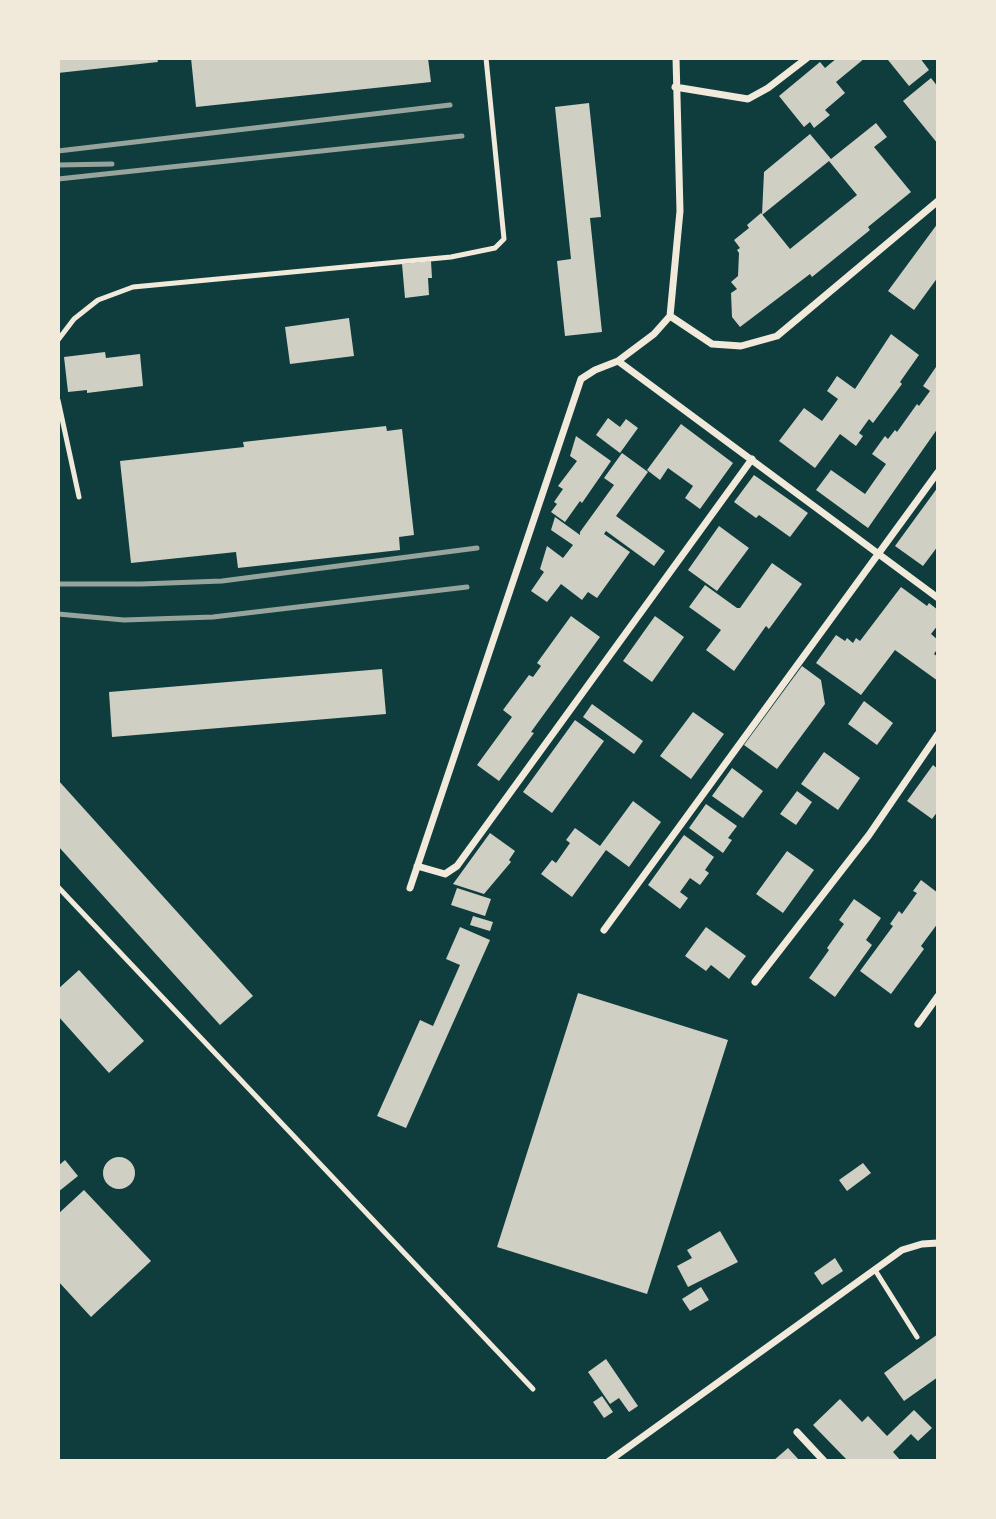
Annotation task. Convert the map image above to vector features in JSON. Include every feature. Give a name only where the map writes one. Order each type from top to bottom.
[{"type":"street","points":[[410,888],[581,379],[618,361],[654,334],[670,316],[680,211],[676,58]]},
{"type":"street","points":[[675,87],[748,99],[768,88],[807,58]]},
{"type":"street","points":[[670,316],[712,344],[741,346],[777,336],[938,201]]},
{"type":"street","points":[[618,361],[938,598]]},
{"type":"street","points":[[417,866],[445,874],[457,866],[751,459]]},
{"type":"street","points":[[604,930],[938,472]]},
{"type":"street","points":[[755,982],[869,835],[938,734]]},
{"type":"street","points":[[918,1024],[938,996]]},
{"type":"street","points":[[609,1461],[902,1250],[938,1243]]},
{"type":"street","points":[[797,1432],[824,1461]]},
{"type":"lane","points":[[58,340],[74,319],[98,300],[133,287],[451,257],[495,248],[504,239],[486,58]]},
{"type":"lane","points":[[58,400],[79,496]]},
{"type":"lane","points":[[58,887],[533,1389]]},
{"type":"lane","points":[[875,1270],[917,1337]]},
{"type":"building","points":[[58,58],[157,58],[158,62],[58,73]]},
{"type":"building","points":[[191,58],[428,58],[431,82],[196,107]]},
{"type":"building","points":[[837,58],[865,58],[836,82],[845,93],[825,110],[830,115],[814,128],[810,122],[804,127],[779,96],[820,62],[825,68]]},
{"type":"building","points":[[920,58],[929,70],[909,86],[888,60]]},
{"type":"building","points":[[931,78],[938,87],[938,144],[903,101]]},
{"type":"building","points":[[589,103],[601,217],[590,218],[602,332],[565,336],[557,261],[571,259],[555,107]]},
{"type":"building","points":[[876,123],[887,137],[874,147],[911,192],[868,227],[870,230],[812,277],[810,274],[740,327],[732,317],[731,293],[737,289],[731,282],[738,276],[737,250],[740,248],[734,240],[749,228],[747,225],[762,214],[764,172],[810,134],[831,159]],"holes":[[[829,161],[857,195],[790,249],[762,215]]]},
{"type":"building","points":[[938,223],[938,277],[914,310],[888,291]]},
{"type":"building","points":[[431,261],[429,295],[405,298],[402,264]]},
{"type":"building","points":[[349,318],[354,356],[290,364],[285,327]]},
{"type":"building","points":[[891,334],[919,355],[900,382],[902,384],[873,423],[869,419],[859,433],[863,436],[856,446],[840,434],[815,468],[779,441],[804,408],[822,421],[838,399],[827,391],[837,376],[855,389]]},
{"type":"building","points":[[105,352],[106,358],[140,354],[143,386],[87,393],[87,390],[68,392],[64,357]]},
{"type":"building","points":[[938,364],[938,428],[868,528],[816,490],[831,470],[865,494],[886,464],[872,454],[885,436],[888,439],[895,430],[897,432],[930,391],[923,386]]},
{"type":"building","points":[[608,418],[620,427],[626,419],[638,428],[620,453],[596,435]]},
{"type":"building","points":[[681,424],[733,463],[700,509],[685,498],[693,486],[668,468],[660,480],[647,470]]},
{"type":"building","points":[[386,426],[387,431],[402,429],[414,535],[399,537],[400,550],[238,568],[236,552],[131,563],[120,461],[244,447],[243,442]]},
{"type":"building","points":[[576,436],[611,461],[582,503],[580,501],[565,522],[551,512],[563,489],[558,486],[577,461],[570,456]]},
{"type":"building","points":[[622,453],[648,472],[616,516],[665,551],[654,566],[606,531],[604,534],[630,552],[597,598],[588,592],[582,600],[561,584],[547,602],[531,591],[544,572],[540,569],[547,546],[563,558],[573,545],[551,530],[555,517],[580,535],[614,485],[604,478]]},
{"type":"building","points":[[754,475],[808,513],[790,537],[759,515],[756,518],[734,502]]},
{"type":"building","points":[[938,487],[938,546],[923,566],[895,546]]},
{"type":"building","points":[[719,526],[749,548],[717,591],[688,570]]},
{"type":"building","points":[[772,563],[802,584],[769,629],[766,626],[734,671],[706,650],[721,630],[689,607],[705,585],[740,608]]},
{"type":"building","points":[[901,587],[927,606],[929,603],[938,610],[938,625],[931,634],[938,640],[938,648],[934,654],[938,657],[938,681],[895,650],[861,695],[816,663],[836,635],[853,643],[856,638],[860,641]]},
{"type":"building","points":[[571,616],[600,637],[499,781],[477,765],[512,717],[503,710],[529,675],[533,677],[541,666],[537,663]]},
{"type":"building","points":[[655,616],[684,637],[652,682],[623,661]]},
{"type":"building","points":[[802,666],[821,680],[825,704],[777,769],[744,745]]},
{"type":"building","points":[[382,669],[386,714],[112,737],[109,692]]},
{"type":"building","points":[[864,701],[893,723],[877,745],[848,724]]},
{"type":"building","points":[[592,704],[643,741],[634,754],[583,717]]},
{"type":"building","points":[[693,712],[724,734],[691,779],[660,756]]},
{"type":"building","points":[[575,720],[604,741],[552,813],[523,792]]},
{"type":"building","points":[[824,752],[860,778],[838,810],[801,784]]},
{"type":"building","points":[[933,765],[938,769],[938,811],[932,819],[907,801]]},
{"type":"building","points":[[732,768],[763,791],[743,818],[712,796]]},
{"type":"building","points":[[58,780],[253,996],[220,1025],[58,846]]},
{"type":"building","points":[[797,791],[812,802],[796,825],[780,814]]},
{"type":"building","points":[[633,801],[661,822],[629,867],[606,850],[572,897],[541,874],[552,860],[556,863],[570,843],[566,840],[575,828],[600,846]]},
{"type":"building","points":[[706,804],[737,826],[728,838],[732,840],[723,853],[689,828]]},
{"type":"building","points":[[490,833],[515,851],[509,860],[511,862],[484,894],[453,884]]},
{"type":"building","points":[[684,835],[714,857],[705,870],[709,873],[700,885],[690,878],[680,892],[688,898],[680,909],[648,885]]},
{"type":"building","points":[[787,851],[814,870],[783,913],[756,894]]},
{"type":"building","points":[[921,880],[938,893],[938,923],[921,946],[924,949],[891,994],[860,971],[893,926],[890,924],[899,911],[902,914],[917,893],[913,891]]},
{"type":"building","points":[[457,888],[491,899],[485,916],[451,905]]},
{"type":"building","points":[[854,899],[881,918],[866,940],[872,945],[835,997],[809,978],[844,924],[839,920]]},
{"type":"building","points":[[473,916],[493,922],[490,931],[470,925]]},
{"type":"building","points":[[460,927],[490,940],[406,1128],[377,1116],[420,1020],[433,1026],[460,965],[446,959]]},
{"type":"building","points":[[706,927],[746,956],[729,979],[711,965],[706,971],[685,956]]},
{"type":"building","points":[[79,970],[144,1041],[109,1073],[58,1016],[58,989]]},
{"type":"building","points":[[578,993],[728,1040],[647,1294],[497,1247]]},
{"type":"building","points":[[119,1157],[130,1162],[135,1173],[130,1184],[119,1189],[108,1184],[103,1173],[108,1162]]},
{"type":"building","points":[[65,1160],[78,1176],[58,1192],[58,1166]]},
{"type":"building","points":[[863,1163],[871,1173],[847,1191],[839,1180]]},
{"type":"building","points":[[84,1190],[151,1261],[91,1317],[58,1281],[58,1214]]},
{"type":"building","points":[[720,1231],[738,1262],[688,1287],[677,1266],[692,1258],[687,1250]]},
{"type":"building","points":[[835,1258],[843,1271],[822,1285],[814,1273]]},
{"type":"building","points":[[701,1287],[709,1300],[690,1311],[682,1299]]},
{"type":"building","points":[[938,1334],[938,1377],[904,1401],[884,1373]]},
{"type":"building","points":[[606,1359],[638,1406],[629,1412],[619,1398],[610,1404],[588,1372]]},
{"type":"building","points":[[602,1396],[613,1412],[604,1418],[593,1402]]},
{"type":"building","points":[[840,1399],[862,1422],[868,1416],[887,1436],[914,1410],[932,1428],[918,1441],[911,1434],[893,1452],[901,1461],[848,1461],[813,1425]]},
{"type":"building","points":[[788,1448],[800,1461],[773,1461]]},
{"type":"railway","points":[[58,151],[450,105]]},
{"type":"railway","points":[[58,179],[462,136]]},
{"type":"railway","points":[[58,165],[112,164]]},
{"type":"railway","points":[[58,584],[222,581],[477,548]]},
{"type":"railway","points":[[58,614],[124,620],[213,617],[467,587]]}]
